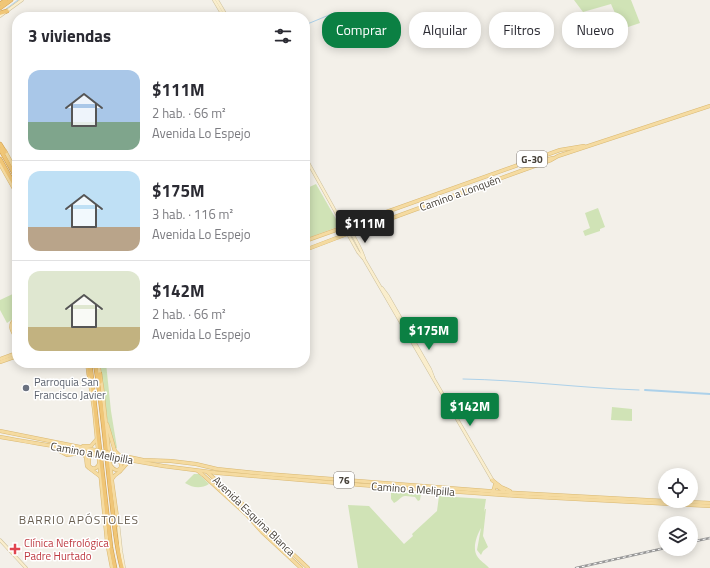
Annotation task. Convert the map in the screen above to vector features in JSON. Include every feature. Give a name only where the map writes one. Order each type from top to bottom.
[{"type":"highway","points":[[0,8],[11,0]]},
{"type":"highway","points":[[0,15],[7,11]]},
{"type":"highway","points":[[0,143],[6,152]]},
{"type":"highway","points":[[0,149],[12,170]]},
{"type":"highway","points":[[0,159],[12,180]]},
{"type":"highway","points":[[0,163],[10,177]]},
{"type":"highway","points":[[88,375],[89,368]]},
{"type":"highway","points":[[90,368],[114,568]]},
{"type":"highway","points":[[97,368],[117,540],[123,568]]},
{"type":"highway","points":[[100,374],[100,397]]},
{"type":"highway","points":[[117,517],[117,540]]},
{"type":"main road","points":[[7,11],[22,0]]},
{"type":"main road","points":[[214,0],[221,12]]},
{"type":"main road","points":[[217,0],[224,12]]},
{"type":"main road","name":"Camino a Lonquén","points":[[310,248],[362,226],[371,226],[550,161],[558,156],[710,106]]},
{"type":"main road","name":"Camino a Lonquén","points":[[310,240],[565,148],[593,144]]},
{"type":"main road","points":[[6,152],[12,163]]},
{"type":"main road","points":[[539,157],[541,159],[541,163]]},
{"type":"main road","points":[[0,163],[12,185]]},
{"type":"main road","points":[[310,166],[358,252],[378,284],[386,293],[435,382],[494,483],[506,492],[518,496]]},
{"type":"main road","points":[[374,216],[378,219],[376,224]]},
{"type":"main road","points":[[318,237],[316,242],[321,244]]},
{"type":"main road","points":[[0,359],[12,355]]},
{"type":"main road","points":[[0,362],[12,356]]},
{"type":"main road","points":[[98,368],[103,392],[110,465],[123,568]]},
{"type":"main road","points":[[88,375],[97,438],[107,542],[114,568]]},
{"type":"main road","points":[[105,417],[114,449],[122,456]]},
{"type":"main road","name":"Camino a Melipilla","points":[[0,431],[69,445],[96,453]]},
{"type":"main road","name":"Camino a Melipilla","points":[[0,437],[163,466],[195,470],[486,494],[658,501]]},
{"type":"main road","points":[[54,442],[89,447],[93,445],[97,438]]},
{"type":"main road","points":[[66,455],[64,452],[65,448],[69,445]]},
{"type":"main road","points":[[49,446],[66,455],[83,454],[86,457],[87,466],[101,477]]},
{"type":"main road","points":[[96,453],[92,454],[88,459],[89,465],[91,468],[95,468],[99,463]]},
{"type":"main road","points":[[110,465],[116,470],[121,468],[120,461],[112,456]]},
{"type":"main road","name":"Camino a Melipilla","points":[[112,456],[122,456],[143,460],[171,461],[222,470],[361,484]]},
{"type":"main road","points":[[112,481],[114,475],[121,470],[126,463],[134,460]]},
{"type":"main road","name":"Avenida Esquina Blanca","points":[[198,465],[249,510],[265,528],[308,568]]},
{"type":"main road","name":"Avenida Esquina Blanca","points":[[195,470],[202,474],[247,515],[260,530],[300,567]]},
{"type":"main road","points":[[214,479],[214,475],[218,472]]},
{"type":"main road","points":[[486,494],[495,488],[494,483]]},
{"type":"main road","points":[[494,483],[514,493]]},
{"type":"main road","name":"Camino a Melipilla","points":[[473,492],[492,491],[710,506]]},
{"type":"main road","points":[[698,502],[710,503]]},
{"type":"main road","points":[[0,540],[26,568]]},
{"type":"main road","points":[[292,560],[295,558],[300,560],[300,567]]},
{"type":"green space","points":[[574,0],[631,0],[640,23],[628,27],[628,12],[615,12],[611,4],[583,12]]},
{"type":"green space","points":[[316,184],[340,226],[310,237],[310,187]]},
{"type":"green space","points":[[598,208],[605,227],[600,229],[600,231],[585,236],[583,231],[590,228],[585,213]]},
{"type":"green space","points":[[12,294],[12,320],[7,323],[0,310],[0,300]]},
{"type":"green space","points":[[100,368],[107,368],[117,448],[115,448],[107,418]]},
{"type":"green space","points":[[612,407],[632,409],[632,421],[611,420]]},
{"type":"green space","points":[[194,474],[199,474],[209,484],[203,487],[197,487],[185,483]]},
{"type":"green space","points":[[391,492],[421,494],[420,500],[418,501],[415,497],[405,496],[394,503],[391,499]]},
{"type":"green space","points":[[439,496],[486,499],[483,536],[488,547],[481,555],[477,550],[481,528],[475,549],[478,558],[489,568],[358,568],[348,505],[369,506],[404,544],[413,536],[412,534],[437,511]]},
{"type":"waterway","points":[[6,9],[18,0]]},
{"type":"waterway","points":[[310,23],[322,18]]},
{"type":"waterway","points":[[463,379],[639,390]]},
{"type":"waterway","points":[[645,390],[710,394]]},
{"type":"railway","points":[[698,541],[710,538]]},
{"type":"railway","points":[[576,568],[658,550]]},
{"type":"place","name":"Parroquia San Francisco Javier","points":[[26,388]]},
{"type":"place","name":"Clínica Nefrológica Padre Hurtado","points":[[15,549]]},
{"type":"district","name":"BARRIO APÓSTOLES","points":[[79,519]]}]
